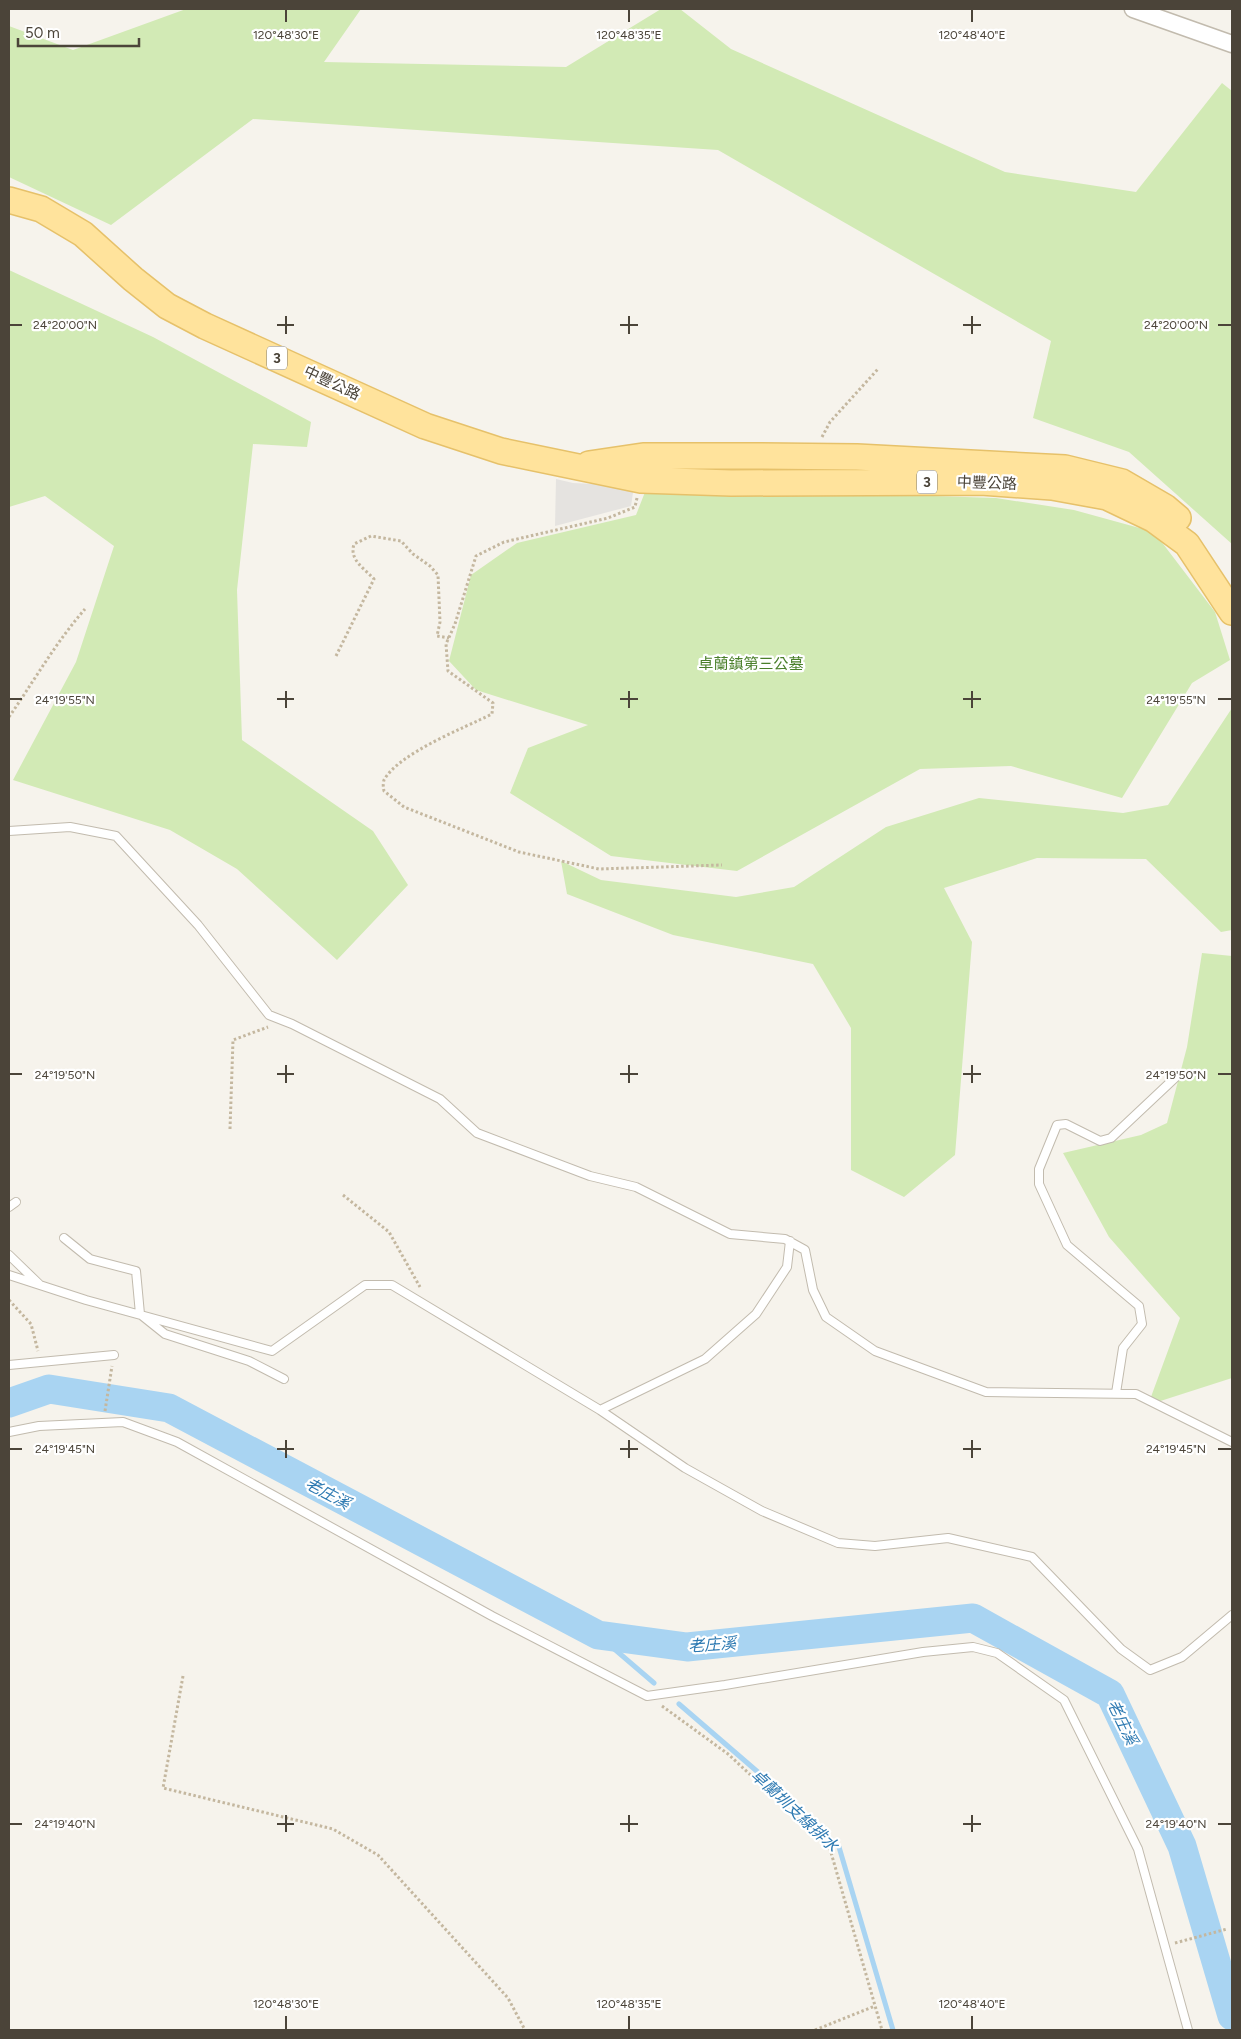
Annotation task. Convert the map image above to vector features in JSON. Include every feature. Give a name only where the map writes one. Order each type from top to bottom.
[{"type":"main road","name":"中豐公路","points":[[9,200],[41,209],[83,234],[167,306],[205,326],[425,426],[501,451],[641,480],[731,483],[981,482],[1052,487],[1107,497],[1153,519],[1187,544],[1232,612]]},
{"type":"main road","name":"中豐公路","points":[[572,466],[643,456],[858,457],[1065,468],[1122,482],[1165,508],[1192,529],[1232,590]]},
{"type":"street","points":[[1134,9],[1232,44]]},
{"type":"lane","points":[[9,830],[70,827],[116,836],[198,925],[269,1015],[440,1099],[477,1133],[590,1176],[636,1186],[730,1234],[785,1239],[805,1250],[813,1290],[826,1317],[875,1351],[986,1392],[1136,1394],[1232,1442]]},
{"type":"lane","points":[[1116,1393],[1123,1348],[1142,1324],[1139,1306],[1067,1245],[1039,1184],[1039,1169],[1057,1125],[1066,1124],[1100,1141],[1111,1138],[1178,1075]]},
{"type":"lane","points":[[9,1208],[16,1202]]},
{"type":"lane","points":[[64,1238],[90,1259],[136,1271],[140,1314],[165,1334],[249,1361],[284,1379]]},
{"type":"lane","points":[[600,1410],[705,1359],[756,1314],[787,1267],[790,1241]]},
{"type":"lane","points":[[9,1255],[40,1285]]},
{"type":"lane","points":[[9,1275],[86,1300],[272,1351],[365,1285],[392,1285],[600,1410],[685,1468],[762,1510],[838,1544],[875,1546],[948,1538],[1032,1557],[1122,1649],[1150,1670],[1182,1656],[1232,1615]]},
{"type":"lane","points":[[9,1365],[114,1355]]},
{"type":"lane","points":[[9,1432],[38,1426],[123,1422],[177,1442],[492,1616],[647,1696],[923,1652],[973,1646],[997,1653],[1064,1700],[1138,1849],[1188,2030]]},
{"type":"path","points":[[810,457],[830,422],[878,369]]},
{"type":"path","points":[[641,480],[635,507],[608,518],[504,542],[476,556],[446,644],[448,671],[493,703],[492,714],[414,752],[392,770],[383,781],[384,791],[404,807],[519,852],[599,869],[722,865]]},
{"type":"path","points":[[336,656],[374,579],[355,561],[352,548],[354,544],[371,536],[401,542],[438,575],[440,622],[437,636],[449,638]]},
{"type":"path","points":[[9,717],[63,634],[85,609]]},
{"type":"path","points":[[230,1129],[233,1040],[265,1029],[279,1019]]},
{"type":"path","points":[[343,1195],[389,1232],[432,1310]]},
{"type":"path","points":[[9,1300],[31,1324],[41,1361]]},
{"type":"path","points":[[103,1423],[114,1355]]},
{"type":"path","points":[[183,1676],[163,1788],[333,1829],[378,1854],[508,1998],[526,2030]]},
{"type":"path","points":[[647,1696],[728,1754],[830,1849],[882,2030]]},
{"type":"path","points":[[1166,1946],[1227,1929]]},
{"type":"path","points":[[815,2030],[875,2006]]},
{"type":"green space","points":[[186,9],[361,9],[324,62],[566,67],[661,9],[680,9],[731,49],[1005,172],[1136,192],[1222,83],[1232,91],[1232,544],[1129,452],[1033,418],[1051,341],[718,150],[253,119],[111,225],[9,177],[9,26],[73,50]]},
{"type":"green space","points":[[9,270],[153,337],[311,422],[307,447],[253,444],[237,590],[242,740],[373,831],[408,885],[337,960],[237,869],[170,830],[13,780],[76,662],[114,546],[45,496],[9,507]]},
{"type":"green space","name":"卓蘭鎮第三公墓","points":[[647,487],[996,498],[1074,510],[1154,532],[1215,612],[1230,660],[1192,683],[1122,798],[1011,766],[920,769],[737,871],[611,856],[510,793],[528,748],[588,725],[476,690],[449,661],[471,575],[517,543],[636,515]]},
{"type":"green space","points":[[1232,708],[1232,930],[1221,932],[1146,859],[1037,858],[944,888],[972,942],[955,1155],[904,1197],[851,1170],[851,1028],[813,964],[673,935],[567,894],[561,861],[601,880],[736,897],[794,887],[886,827],[979,798],[1123,813],[1168,805]]},
{"type":"green space","points":[[1202,953],[1232,956],[1232,1378],[1148,1405],[1180,1318],[1109,1237],[1063,1153],[1141,1135],[1167,1123],[1187,1047]]},
{"type":"shaded area","points":[[556,479],[573,483],[634,486],[631,506],[555,526]]},
{"type":"waterway","name":"老庄溪","points":[[9,1403],[49,1389],[169,1408],[598,1635],[687,1647],[973,1618],[1110,1694],[1182,1846],[1232,2016]]},
{"type":"waterway","points":[[598,1635],[654,1683]]},
{"type":"waterway","name":"卓蘭圳支線排水","points":[[679,1704],[759,1773],[839,1847],[893,2030]]}]
